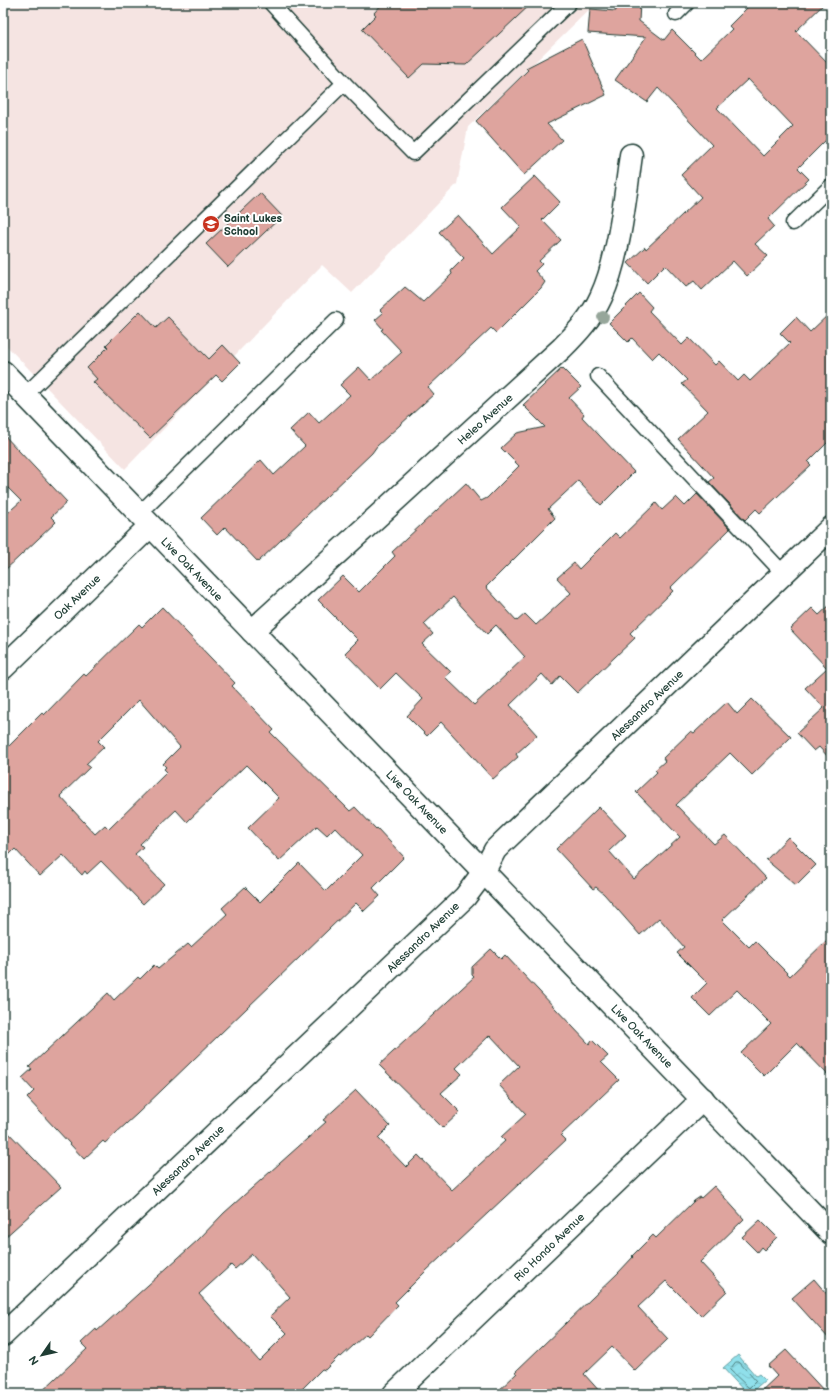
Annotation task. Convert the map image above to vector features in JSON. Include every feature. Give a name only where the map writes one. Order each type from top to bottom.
[{"type":"street","name":"Heleo Avenue","points":[[252,631],[562,348],[583,326],[601,298],[610,270],[623,212],[631,155]]},
{"type":"street","name":"Live Oak Avenue","points":[[3,372],[483,873],[831,1233]]},
{"type":"street","name":"Oak Avenue","points":[[3,668],[144,520]]},
{"type":"street","name":"Alessandro Avenue","points":[[3,1335],[465,896],[483,873],[495,850],[831,528]]},
{"type":"street","name":"Rio Hondo Avenue","points":[[394,1394],[703,1099]]},
{"type":"lane","points":[[271,3],[344,83],[413,153],[568,3]]},
{"type":"lane","points":[[676,14],[687,3]]},
{"type":"lane","points":[[25,396],[344,83]]},
{"type":"lane","points":[[793,223],[831,186]]},
{"type":"lane","points":[[144,520],[336,320]]},
{"type":"lane","points":[[598,376],[784,574]]},
{"type":"shaded area","name":"Saint Lukes School","points":[[13,3],[596,3],[468,127],[457,184],[352,293],[322,265],[125,469],[3,342],[3,13]]},
{"type":"water","points":[[738,1355],[756,1376],[759,1374],[765,1380],[749,1394],[747,1394],[723,1368]]},
{"type":"building","points":[[383,3],[532,3],[466,65],[424,64],[409,78],[362,29],[376,15],[374,13]]},
{"type":"building","points":[[616,3],[640,3],[639,21],[664,40],[672,30],[701,59],[732,29],[729,26],[752,3],[825,3],[796,31],[831,67],[831,135],[798,168],[809,179],[768,219],[774,226],[755,244],[768,256],[747,276],[733,261],[702,290],[694,281],[686,287],[665,265],[647,283],[628,263],[645,247],[646,249],[701,197],[681,175],[712,145],[658,88],[647,102],[615,80],[646,37],[588,33],[590,9],[616,11]],"holes":[[[748,79],[793,126],[763,156],[717,108]]]},
{"type":"building","points":[[582,39],[606,95],[547,124],[562,140],[524,175],[476,121],[528,70],[526,68]]},
{"type":"building","points":[[535,176],[560,202],[542,220],[561,240],[539,261],[542,264],[535,271],[545,282],[541,288],[496,333],[491,328],[428,387],[434,394],[377,446],[372,453],[258,562],[225,527],[217,535],[201,518],[261,460],[274,475],[305,446],[290,430],[309,412],[319,423],[350,395],[340,385],[359,367],[371,380],[402,352],[381,330],[383,329],[375,320],[383,313],[380,310],[405,287],[423,302],[452,274],[451,271],[464,258],[439,232],[458,215],[493,254],[521,227],[502,207]]},
{"type":"building","points":[[260,193],[282,216],[228,267],[206,244]]},
{"type":"building","points":[[639,293],[652,307],[649,311],[682,345],[689,338],[715,365],[719,361],[738,381],[744,375],[750,381],[790,343],[780,333],[796,317],[810,332],[831,312],[831,439],[808,462],[811,465],[760,513],[756,509],[745,520],[709,482],[714,478],[678,439],[708,411],[682,384],[687,380],[659,352],[652,359],[632,338],[628,342],[609,323]]},
{"type":"building","points":[[140,311],[156,328],[168,317],[209,359],[223,345],[240,363],[222,381],[216,375],[150,438],[93,382],[97,379],[87,368],[108,347],[106,345]]},
{"type":"building","points":[[562,368],[581,387],[569,398],[584,414],[582,417],[634,472],[601,505],[578,481],[548,509],[555,518],[486,587],[517,621],[525,614],[536,625],[571,593],[557,578],[574,563],[579,569],[615,533],[620,538],[656,503],[662,510],[676,497],[685,506],[697,494],[730,529],[670,588],[673,591],[630,633],[635,638],[577,693],[560,676],[552,685],[542,674],[510,705],[537,735],[516,754],[518,757],[493,779],[441,722],[427,736],[407,716],[423,699],[396,673],[380,689],[345,653],[358,640],[318,600],[343,576],[359,592],[395,556],[392,552],[466,483],[481,501],[487,498],[519,466],[501,448],[517,433],[545,427],[523,405]],"holes":[[[453,597],[487,634],[496,625],[525,657],[474,705],[445,677],[451,672],[422,644],[433,634],[424,624]]]},
{"type":"building","points":[[3,434],[67,502],[51,517],[56,522],[3,572],[3,517],[21,501],[3,483]]},
{"type":"building","points":[[831,604],[831,760],[819,747],[814,751],[797,733],[824,708],[805,688],[827,668],[790,629],[812,608],[819,615]]},
{"type":"building","points":[[162,607],[235,683],[232,686],[274,730],[271,733],[350,811],[355,807],[404,857],[373,888],[380,896],[364,911],[356,903],[137,1114],[105,1143],[103,1141],[84,1159],[27,1098],[34,1091],[22,1078],[32,1069],[29,1067],[108,993],[114,1000],[138,977],[140,979],[154,965],[158,969],[188,944],[191,947],[227,914],[222,908],[245,887],[260,902],[299,863],[326,891],[362,855],[335,827],[327,835],[317,826],[279,861],[248,828],[279,798],[246,765],[187,822],[176,810],[140,844],[143,847],[135,854],[164,884],[143,904],[101,861],[87,874],[85,871],[82,875],[63,855],[40,876],[15,849],[3,861],[3,752],[42,713],[44,715],[84,674],[86,676],[139,624],[142,627]],"holes":[[[139,700],[180,747],[163,764],[166,767],[164,769],[167,772],[109,829],[105,825],[95,834],[60,796],[90,767],[86,764],[104,747],[98,741]]]},
{"type":"building","points":[[752,699],[791,737],[752,775],[730,753],[676,805],[714,844],[725,835],[766,878],[722,920],[749,947],[755,941],[790,976],[831,936],[831,1078],[797,1043],[764,1076],[741,1053],[771,1024],[737,990],[710,1016],[692,998],[707,983],[677,953],[684,947],[659,918],[640,935],[604,894],[596,887],[593,889],[556,849],[599,807],[626,835],[609,851],[634,879],[680,837],[636,792],[657,772],[655,770],[665,761],[663,758],[691,731],[694,733],[727,702],[737,714]]},
{"type":"building","points":[[788,837],[816,865],[796,885],[766,860]]},
{"type":"building","points":[[491,949],[501,959],[505,955],[589,1044],[592,1040],[608,1056],[601,1062],[619,1080],[561,1135],[566,1140],[395,1302],[398,1305],[368,1336],[366,1334],[341,1357],[339,1356],[325,1370],[322,1369],[297,1394],[39,1394],[87,1349],[81,1343],[96,1329],[97,1331],[198,1240],[224,1213],[326,1122],[323,1120],[356,1090],[390,1126],[378,1138],[406,1167],[418,1155],[452,1190],[505,1141],[501,1137],[526,1114],[499,1085],[519,1066],[490,1035],[456,1068],[462,1074],[441,1093],[460,1112],[443,1128],[379,1065],[474,977],[472,975],[472,967]],"holes":[[[252,1254],[290,1297],[270,1316],[287,1333],[259,1361],[199,1294],[231,1265],[235,1269]]]},
{"type":"building","points":[[3,1127],[61,1187],[3,1239]]},
{"type":"building","points":[[714,1186],[744,1219],[700,1262],[727,1291],[701,1316],[666,1281],[638,1307],[668,1339],[635,1371],[612,1347],[584,1374],[602,1394],[495,1394],[517,1373],[515,1372],[618,1273],[633,1257],[632,1256],[653,1235],[656,1238],[694,1201],[700,1197],[701,1198]]},
{"type":"building","points":[[760,1220],[777,1237],[764,1250],[761,1247],[757,1252],[742,1237]]},
{"type":"building","points":[[814,1279],[831,1299],[831,1341],[792,1298]]},
{"type":"building","points":[[786,1350],[827,1394],[758,1394],[777,1376],[768,1366]]},
{"type":"place","name":"Saint Lukes School","points":[[211,224]]}]
